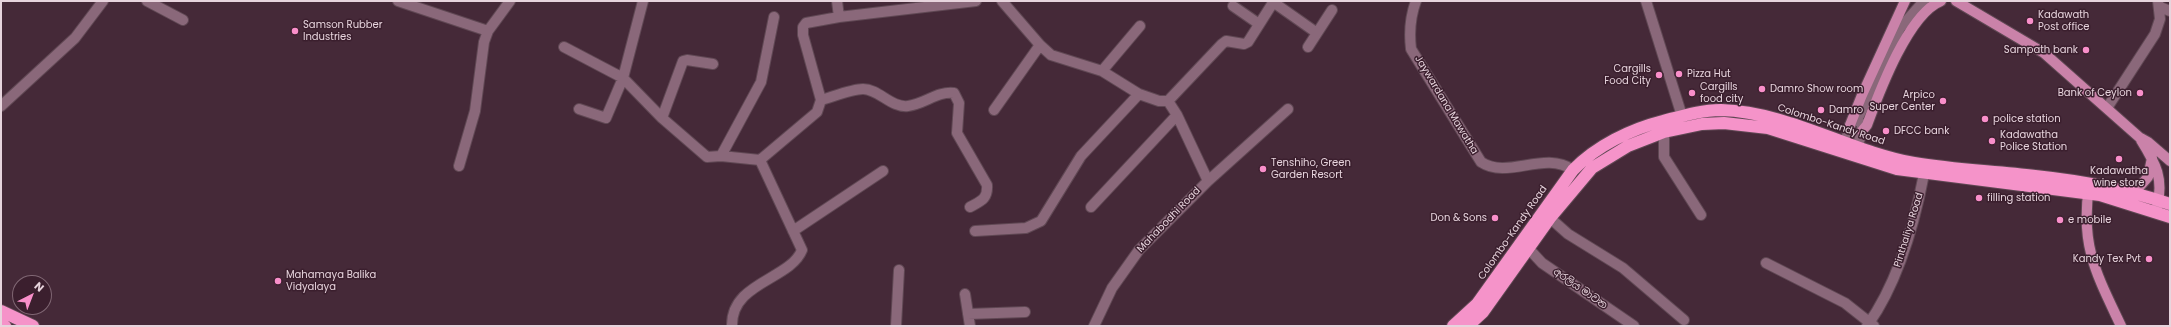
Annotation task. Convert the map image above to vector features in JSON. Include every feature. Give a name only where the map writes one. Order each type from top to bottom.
[{"type":"highway","name":"Colombo-Kandy Road","points":[[1453,326],[1477,304],[1572,170],[1582,160],[1625,134],[1650,124],[1682,116],[1721,110],[1784,120],[1843,148]]},
{"type":"highway","name":"Colombo-Kandy Road","points":[[1468,326],[1483,312],[1550,218],[1592,168],[1628,146],[1664,132],[1717,123],[1758,127],[1785,133],[1843,148],[1897,169],[1924,174],[2134,193],[2161,206],[2170,217]]},
{"type":"highway","name":"Colombo-Kandy Road","points":[[1855,152],[1914,163],[2089,188],[2161,206]]},
{"type":"highway","points":[[1,311],[33,326]]},
{"type":"highway","points":[[1,324],[5,326]]},
{"type":"main road","points":[[1850,125],[1905,1]]},
{"type":"main road","points":[[1862,131],[1867,125],[1901,44],[1926,11],[1941,1]]},
{"type":"main road","points":[[1956,1],[2044,53],[2139,137],[2148,142],[2170,161]]},
{"type":"main road","points":[[2139,137],[2158,169],[2161,206]]},
{"type":"main road","points":[[2134,193],[2148,177],[2152,158]]},
{"type":"main road","points":[[2089,188],[2086,228],[2091,258],[2122,326]]},
{"type":"street","points":[[1,106],[75,38],[103,1]]},
{"type":"street","points":[[147,1],[183,20]]},
{"type":"street","points":[[398,1],[488,31]]},
{"type":"street","points":[[459,166],[475,111],[484,42],[488,31],[510,1]]},
{"type":"street","points":[[579,109],[606,118],[623,78],[643,1]]},
{"type":"street","points":[[837,1],[839,17]]},
{"type":"street","points":[[564,47],[623,78],[662,118],[707,157],[721,156],[760,160],[817,112],[821,100],[803,35],[803,27],[806,23],[839,17],[976,1]]},
{"type":"street","points":[[1002,1],[1040,45],[1052,55],[1102,71],[1139,94],[1159,101],[1168,101],[1226,41],[1246,43],[1273,2],[1317,33]]},
{"type":"street","name":"Jaywardana Mawatha","points":[[1416,1],[1411,14],[1409,36],[1411,49],[1481,162],[1489,167],[1498,168],[1551,162],[1563,163],[1572,170]]},
{"type":"street","points":[[1646,1],[1682,116]]},
{"type":"street","points":[[1843,148],[1850,125],[1859,116],[1900,28],[1924,1]]},
{"type":"street","points":[[2107,108],[2155,34],[2160,19],[2159,4]]},
{"type":"street","points":[[2159,4],[2170,11]]},
{"type":"street","points":[[1233,6],[1259,24]]},
{"type":"street","points":[[1308,47],[1332,10]]},
{"type":"street","points":[[1855,152],[1862,131],[1861,123],[1878,83],[1897,42],[1916,11]]},
{"type":"street","points":[[721,156],[761,82],[774,17]]},
{"type":"street","points":[[1102,71],[1140,26]]},
{"type":"street","points":[[994,110],[1040,45]]},
{"type":"street","points":[[662,118],[682,61],[687,60],[713,64]]},
{"type":"street","points":[[821,100],[862,89],[872,92],[893,103],[907,106],[944,92],[954,93],[959,103],[956,133],[987,186],[988,194],[985,200],[970,207]]},
{"type":"street","points":[[975,231],[1026,228],[1041,221],[1081,156],[1139,94]]},
{"type":"street","name":"Mahabodhi Road","points":[[1094,326],[1112,288],[1139,250],[1208,181],[1177,115],[1168,101]]},
{"type":"street","points":[[1208,181],[1288,109]]},
{"type":"street","points":[[1091,207],[1177,115]]},
{"type":"street","points":[[1664,132],[1664,158],[1701,215]]},
{"type":"street","points":[[732,326],[737,304],[759,284],[798,259],[802,250],[760,160]]},
{"type":"street","points":[[793,231],[883,171]]},
{"type":"street","name":"Pinthaliya Road","points":[[1870,325],[1891,283],[1905,248],[1924,174]]},
{"type":"street","points":[[1550,218],[1568,234],[1623,268],[1684,320]]},
{"type":"street","name":"අරලිය මාවත","points":[[1529,249],[1542,263],[1634,326]]},
{"type":"street","points":[[1766,263],[1845,303],[1870,325]]},
{"type":"street","points":[[896,326],[899,270]]},
{"type":"street","points":[[965,294],[970,326]]},
{"type":"street","points":[[968,314],[1025,312]]},
{"type":"place","name":"Kadawath Post office","points":[[2030,21]]},
{"type":"place","name":"Samson Rubber Industries","points":[[295,31]]},
{"type":"place","name":"Sampath bank","points":[[2086,50]]},
{"type":"place","name":"Pizza Hut","points":[[1679,74]]},
{"type":"place","name":"Cargills Food City","points":[[1659,75]]},
{"type":"place","name":"Damro Show room","points":[[1762,89]]},
{"type":"place","name":"Cargills food city","points":[[1692,93]]},
{"type":"place","name":"Bank of Ceylon","points":[[2140,93]]},
{"type":"place","name":"Arpico Super Center","points":[[1943,101]]},
{"type":"place","name":"Damro","points":[[1821,110]]},
{"type":"place","name":"police station","points":[[1985,119]]},
{"type":"place","name":"DFCC bank","points":[[1886,131]]},
{"type":"place","name":"Kadawatha Police Station","points":[[1992,141]]},
{"type":"place","name":"Kadawatha wine store","points":[[2119,159]]},
{"type":"place","name":"Tenshiho, Green Garden Resort","points":[[1263,169]]},
{"type":"place","name":"filling station","points":[[1979,198]]},
{"type":"place","name":"Don & Sons","points":[[1495,218]]},
{"type":"place","name":"e mobile","points":[[2060,220]]},
{"type":"place","name":"Kandy Tex Pvt","points":[[2149,259]]},
{"type":"place","name":"Mahamaya Balika Vidyalaya","points":[[278,281]]}]
